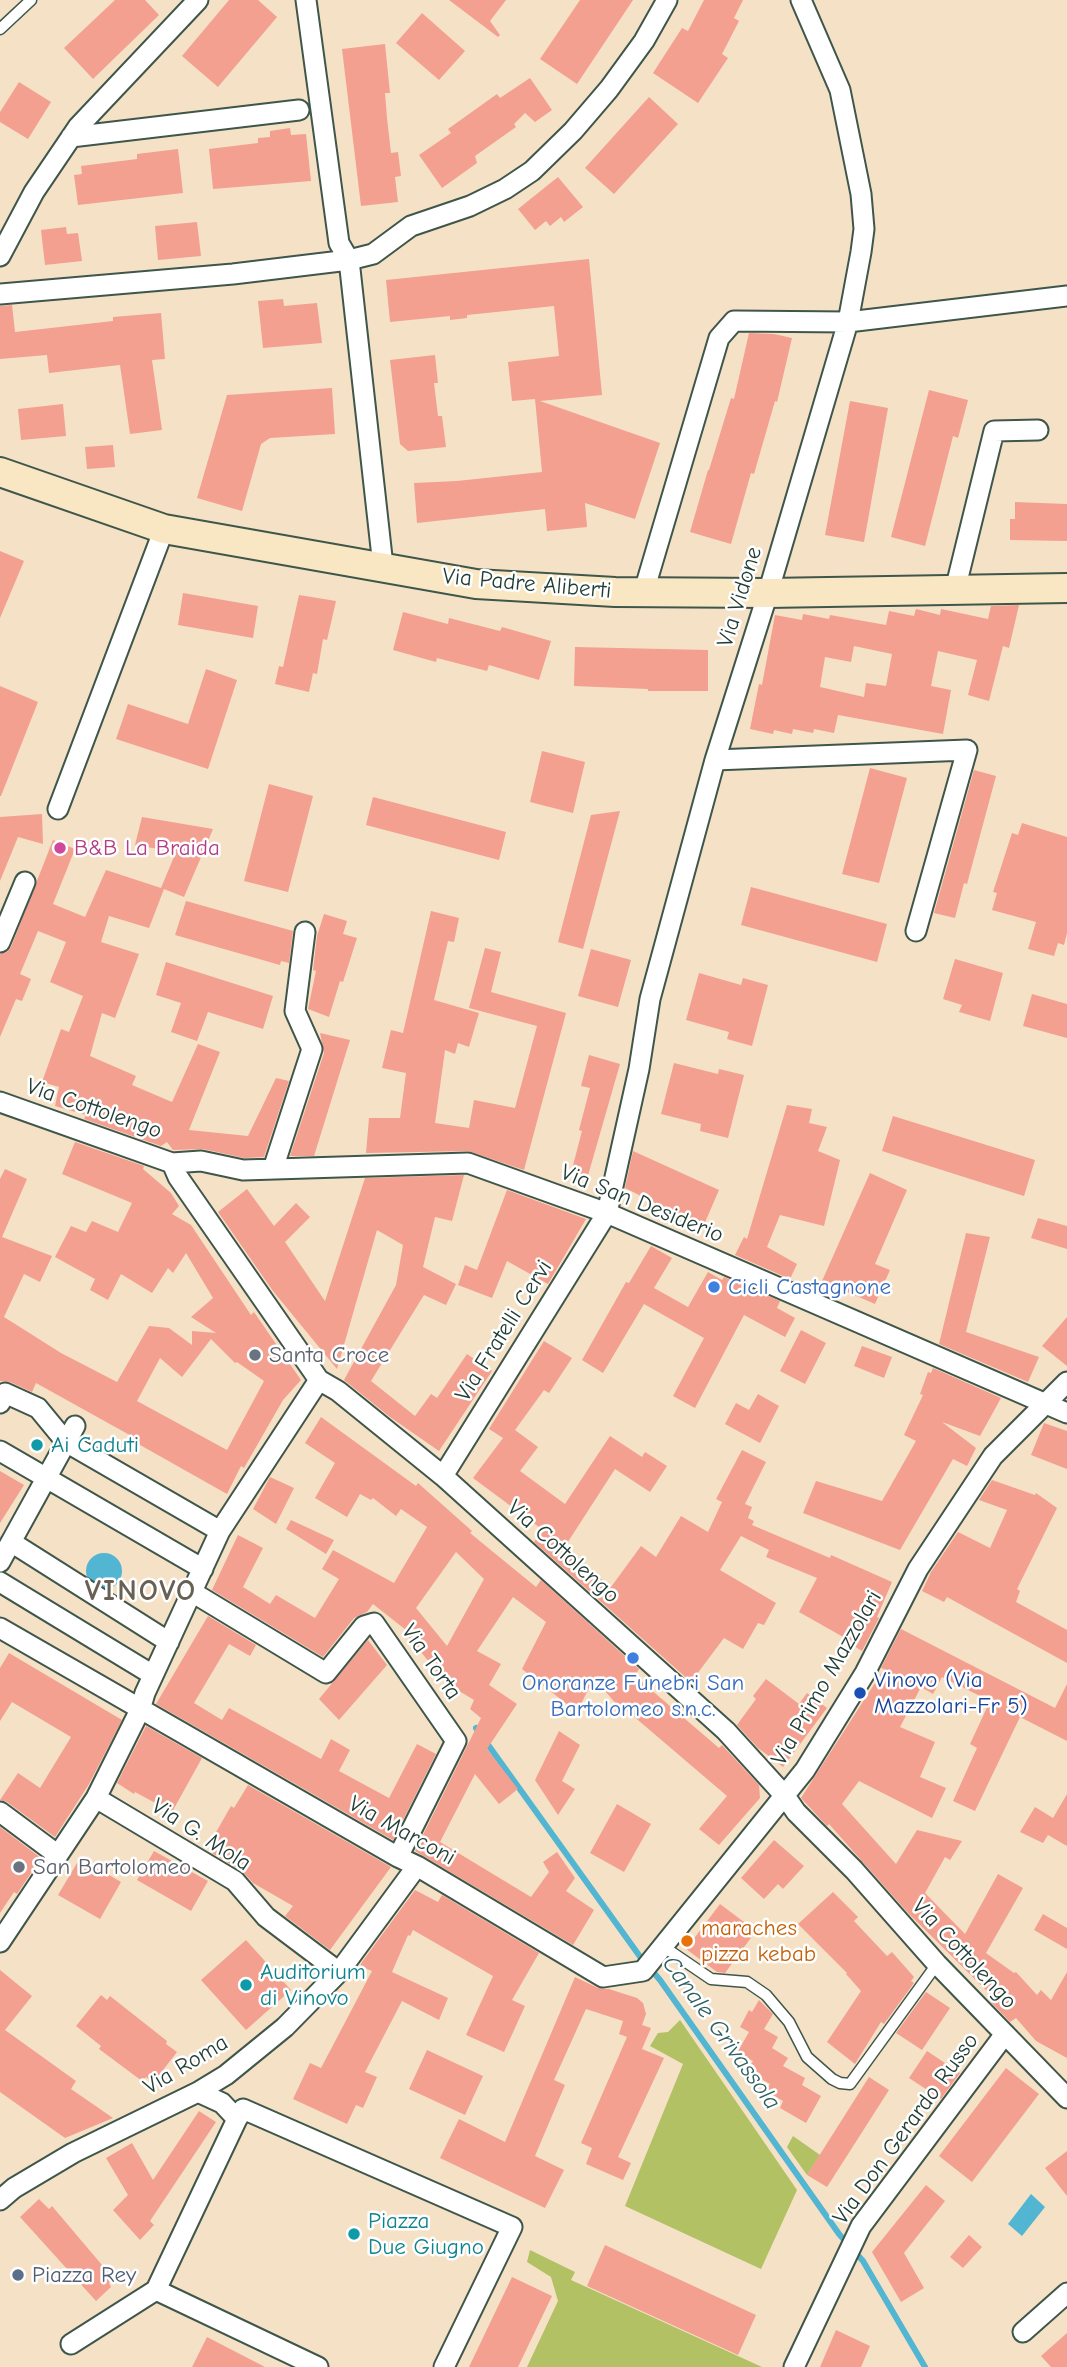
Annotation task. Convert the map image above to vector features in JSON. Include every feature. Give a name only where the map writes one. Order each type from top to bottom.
[{"type":"street","points":[[0,256],[34,192],[71,136],[198,0]]},
{"type":"street","points":[[306,0],[340,243],[349,260],[383,566]]},
{"type":"street","points":[[0,294],[233,274],[349,260],[373,254],[411,226],[470,206],[505,189],[532,171],[573,131],[609,89],[644,41],[667,0]]},
{"type":"street","name":"Via Vidone","points":[[607,1213],[639,1069],[650,999],[715,760],[768,593],[848,322],[864,229],[861,194],[840,90],[801,0]]},
{"type":"street","points":[[71,136],[299,110]]},
{"type":"street","points":[[644,592],[719,338],[734,321],[848,322],[1067,296]]},
{"type":"street","points":[[955,590],[994,431],[1038,430]]},
{"type":"street","name":"Via Padre Aliberti","points":[[0,472],[164,529],[476,584],[615,592],[768,593],[1067,588]]},
{"type":"street","points":[[58,809],[164,529]]},
{"type":"street","points":[[715,760],[967,750],[916,931]]},
{"type":"street","points":[[0,942],[25,882]]},
{"type":"street","points":[[273,1170],[312,1049],[295,1011],[305,932]]},
{"type":"street","name":"Via Cottolengo","points":[[0,1102],[172,1163],[178,1177],[319,1380],[338,1391],[443,1476],[726,1731],[785,1796],[796,1812],[854,1870],[937,1964],[1067,2098]]},
{"type":"street","name":"Via San Desiderio","points":[[172,1163],[201,1161],[243,1170],[468,1163],[607,1213],[1067,1413]]},
{"type":"street","name":"Via Fratelli Cervi","points":[[443,1476],[607,1213]]},
{"type":"street","points":[[0,1942],[96,1798],[140,1710],[153,1675],[220,1531],[319,1380]]},
{"type":"street","name":"Via Primo Mazzolari","points":[[646,1967],[805,1770],[865,1673],[918,1569],[993,1456],[1067,1382]]},
{"type":"street","points":[[0,1403],[5,1392],[38,1408],[70,1434],[220,1531]]},
{"type":"street","points":[[0,1562],[70,1434]]},
{"type":"street","points":[[0,1451],[203,1569]]},
{"type":"street","points":[[11,1542],[169,1642]]},
{"type":"street","points":[[0,1582],[153,1675]]},
{"type":"street","name":"Via Torta","points":[[192,1592],[326,1673],[364,1626],[374,1623],[456,1741],[398,1857]]},
{"type":"street","name":"Via Marconi","points":[[0,1628],[417,1866],[603,1977],[646,1967]]},
{"type":"street","name":"Via G. Mola","points":[[96,1798],[235,1881],[266,1917],[339,1972]]},
{"type":"street","points":[[0,1812],[58,1855]]},
{"type":"street","name":"Via Roma","points":[[0,2200],[73,2153],[226,2076],[285,2027],[339,1972],[417,1866]]},
{"type":"street","points":[[313,1997],[314,1953]]},
{"type":"street","name":"Via Don Gerardo Russo","points":[[794,2367],[861,2226],[1005,2034]]},
{"type":"street","points":[[226,2076],[228,2091],[240,2114]]},
{"type":"street","points":[[198,2092],[240,2114],[512,2227],[444,2367]]},
{"type":"street","points":[[71,2344],[156,2290],[240,2114]]},
{"type":"street","points":[[156,2290],[318,2367]]},
{"type":"street","points":[[1023,2332],[1067,2292]]},
{"type":"lane","points":[[0,29],[32,0]]},
{"type":"lane","points":[[664,1947],[711,1979],[747,1982],[766,1995],[789,2022],[807,2057],[840,2083],[850,2084],[937,1964]]},
{"type":"green space","points":[[680,2020],[797,2190],[761,2269],[625,2206],[683,2064],[650,2046],[658,2033],[668,2032]]},
{"type":"green space","points":[[793,2136],[820,2155],[807,2175],[787,2147]]},
{"type":"green space","points":[[530,2250],[575,2272],[571,2280],[762,2367],[527,2367],[558,2301],[551,2277],[527,2262]]},
{"type":"water","points":[[104,1553],[117,1558],[122,1571],[117,1584],[104,1589],[91,1584],[86,1571],[91,1558]]},
{"type":"water","points":[[1031,2194],[1045,2207],[1022,2236],[1008,2224]]},
{"type":"building","points":[[115,0],[145,0],[159,15],[93,79],[64,48]]},
{"type":"building","points":[[229,0],[258,0],[277,17],[218,87],[182,56]]},
{"type":"building","points":[[449,0],[506,0],[490,21],[500,35],[498,37]]},
{"type":"building","points":[[580,0],[633,0],[577,84],[540,59]]},
{"type":"building","points":[[704,0],[743,0],[734,18],[739,21],[722,54],[728,58],[698,103],[653,73],[682,28],[688,31]]},
{"type":"building","points":[[422,13],[465,51],[439,80],[396,43]]},
{"type":"building","points":[[385,44],[390,93],[385,93],[391,153],[398,152],[401,176],[395,177],[398,202],[361,206],[342,49]]},
{"type":"building","points":[[530,78],[552,110],[535,122],[525,113],[514,124],[516,127],[475,156],[477,163],[442,188],[419,155],[451,133],[448,129],[497,94],[500,98]]},
{"type":"building","points":[[19,82],[51,102],[28,139],[0,122],[0,112]]},
{"type":"building","points":[[649,97],[678,124],[614,194],[585,168]]},
{"type":"building","points":[[290,128],[291,135],[306,134],[311,181],[213,189],[209,149],[258,143],[258,138],[270,137],[270,131]]},
{"type":"building","points":[[178,149],[183,193],[78,205],[74,175],[82,174],[81,166],[137,159],[137,154]]},
{"type":"building","points":[[558,177],[583,207],[564,222],[561,217],[550,226],[546,221],[535,230],[518,209]]},
{"type":"building","points":[[197,222],[201,256],[158,260],[155,226]]},
{"type":"building","points":[[66,227],[67,234],[78,233],[82,261],[45,265],[41,230]]},
{"type":"building","points":[[589,259],[602,395],[540,401],[660,443],[635,519],[585,503],[587,527],[547,531],[545,509],[417,523],[414,483],[542,472],[535,399],[512,401],[508,362],[559,356],[554,306],[467,315],[467,318],[450,320],[450,316],[390,322],[386,280]]},
{"type":"building","points":[[283,299],[284,306],[317,303],[322,343],[263,348],[258,301]]},
{"type":"building","points":[[12,305],[15,332],[113,321],[113,317],[161,313],[165,359],[152,360],[162,430],[130,434],[120,365],[49,373],[47,355],[0,359],[0,306]]},
{"type":"building","points":[[749,333],[792,338],[777,402],[775,401],[754,474],[751,473],[731,544],[690,532],[731,398],[734,399]]},
{"type":"building","points":[[435,355],[438,383],[434,383],[438,416],[442,416],[446,447],[408,451],[400,444],[390,360]]},
{"type":"building","points":[[332,388],[335,434],[270,438],[261,444],[242,511],[197,498],[227,395]]},
{"type":"building","points":[[929,390],[968,400],[958,438],[953,436],[925,546],[891,537]]},
{"type":"building","points":[[850,401],[888,408],[864,542],[825,535]]},
{"type":"building","points":[[63,404],[66,436],[21,440],[18,409]]},
{"type":"building","points":[[113,445],[115,467],[87,469],[85,447]]},
{"type":"building","points":[[1015,502],[1067,504],[1067,541],[1010,540],[1010,519],[1015,519]]},
{"type":"building","points":[[0,551],[24,561],[0,618]]},
{"type":"building","points":[[183,593],[258,606],[253,638],[178,625]]},
{"type":"building","points":[[299,595],[336,601],[327,640],[323,639],[317,674],[313,673],[309,692],[275,684],[279,666],[283,667]]},
{"type":"building","points":[[1019,605],[1009,648],[1003,646],[989,701],[968,695],[977,660],[938,651],[931,686],[951,690],[943,734],[838,715],[834,733],[793,729],[792,734],[774,730],[773,734],[750,729],[759,684],[762,685],[775,615],[802,620],[803,614],[829,619],[830,615],[886,625],[889,611],[914,616],[916,609],[940,615],[941,609],[988,619],[991,606]],"holes":[[[854,646],[892,654],[886,686],[866,683],[864,697],[820,687],[825,657],[851,662]]]},
{"type":"building","points":[[403,612],[448,624],[449,618],[500,631],[502,627],[551,641],[539,680],[489,665],[487,671],[437,658],[436,662],[393,650]]},
{"type":"building","points":[[575,647],[708,650],[708,691],[648,691],[574,686]]},
{"type":"building","points":[[206,669],[237,680],[208,769],[116,739],[128,704],[188,724]]},
{"type":"building","points":[[0,686],[38,702],[1,796],[0,796]]},
{"type":"building","points":[[542,751],[585,762],[573,813],[530,802]]},
{"type":"building","points":[[870,768],[907,778],[879,883],[842,874]]},
{"type":"building","points":[[974,770],[996,776],[955,918],[934,913]]},
{"type":"building","points":[[269,784],[313,796],[288,892],[244,881]]},
{"type":"building","points":[[373,797],[506,832],[499,860],[366,825]]},
{"type":"building","points":[[620,811],[583,949],[558,942],[591,815]]},
{"type":"building","points":[[42,814],[43,844],[18,837],[0,881],[0,817]]},
{"type":"building","points":[[142,817],[213,829],[184,897],[164,889],[149,928],[109,916],[101,942],[139,954],[115,1018],[102,1013],[90,1056],[136,1076],[132,1085],[172,1102],[198,1044],[220,1052],[189,1130],[248,1136],[276,1078],[289,1081],[264,1157],[244,1158],[203,1149],[173,1150],[167,1142],[161,1146],[84,1119],[86,1115],[55,1106],[59,1087],[42,1082],[61,1029],[69,1032],[83,996],[50,982],[66,942],[38,931],[20,974],[31,979],[22,1001],[16,999],[0,1037],[0,954],[11,947],[53,840],[75,849],[53,904],[85,917],[106,870],[161,888],[176,852],[135,845]]},
{"type":"building","points":[[1022,823],[1067,837],[1067,933],[1064,945],[1058,943],[1054,956],[1028,949],[1036,922],[992,910],[997,893],[993,892],[1012,833],[1018,835]]},
{"type":"building","points":[[751,887],[887,924],[877,962],[741,925]]},
{"type":"building","points":[[186,901],[293,931],[289,963],[281,961],[280,965],[175,935]]},
{"type":"building","points":[[431,911],[459,918],[454,942],[448,941],[434,1000],[479,1013],[469,1047],[458,1043],[455,1054],[445,1050],[435,1123],[469,1128],[474,1100],[515,1108],[537,1026],[469,1008],[485,948],[501,952],[491,992],[566,1013],[524,1170],[468,1151],[366,1153],[369,1118],[400,1118],[406,1073],[382,1068],[391,1030],[403,1033]]},
{"type":"building","points":[[324,914],[347,921],[343,934],[357,938],[329,1017],[308,1009],[316,971],[313,970],[317,936]]},
{"type":"building","points":[[591,949],[631,960],[618,1007],[578,996]]},
{"type":"building","points":[[955,959],[1003,973],[990,1021],[959,1012],[962,1005],[943,999]]},
{"type":"building","points":[[166,962],[273,996],[263,1029],[208,1012],[197,1041],[171,1032],[181,1003],[156,995]]},
{"type":"building","points":[[699,973],[741,985],[743,978],[768,985],[752,1046],[727,1039],[729,1032],[686,1020]]},
{"type":"building","points":[[1032,994],[1067,1004],[1067,1038],[1023,1026]]},
{"type":"building","points":[[320,1033],[350,1040],[314,1156],[290,1156],[324,1053]]},
{"type":"building","points":[[589,1055],[620,1064],[587,1179],[571,1173],[590,1088],[581,1086]]},
{"type":"building","points":[[674,1063],[718,1074],[719,1069],[744,1075],[728,1138],[700,1131],[701,1124],[661,1114]]},
{"type":"building","points":[[787,1105],[812,1109],[809,1123],[827,1127],[818,1151],[840,1160],[824,1226],[780,1215],[767,1247],[797,1264],[790,1279],[735,1255],[744,1237],[747,1239]]},
{"type":"building","points":[[893,1116],[1035,1160],[1024,1196],[882,1151]]},
{"type":"building","points":[[75,1142],[144,1166],[143,1169],[171,1193],[179,1206],[172,1214],[191,1225],[251,1315],[254,1312],[301,1380],[283,1400],[244,1468],[241,1466],[227,1494],[133,1441],[135,1438],[36,1383],[32,1392],[10,1382],[0,1381],[0,1179],[5,1169],[27,1179],[2,1237],[52,1256],[40,1282],[24,1274],[4,1317],[61,1353],[117,1382],[149,1326],[169,1328],[192,1345],[192,1331],[216,1333],[191,1317],[213,1298],[186,1253],[173,1273],[168,1268],[152,1293],[121,1274],[108,1300],[90,1290],[95,1279],[55,1257],[71,1226],[86,1232],[92,1221],[118,1232],[132,1203],[62,1174]],"holes":[[[211,1339],[235,1363],[264,1381],[227,1450],[137,1401],[160,1358],[182,1377]]]},
{"type":"building","points":[[633,1151],[719,1190],[703,1227],[625,1188]]},
{"type":"building","points":[[870,1173],[907,1190],[875,1264],[890,1270],[875,1304],[822,1281]]},
{"type":"building","points":[[464,1175],[452,1221],[435,1217],[423,1267],[456,1284],[446,1305],[424,1295],[371,1381],[415,1416],[431,1394],[437,1398],[467,1354],[492,1371],[439,1451],[344,1380],[396,1285],[403,1245],[377,1230],[337,1369],[273,1291],[218,1212],[247,1189],[274,1226],[296,1203],[310,1217],[285,1242],[325,1301],[365,1178]]},
{"type":"building","points":[[507,1190],[586,1219],[548,1284],[507,1261],[492,1298],[458,1285],[465,1265],[477,1270]]},
{"type":"building","points":[[1038,1218],[1067,1226],[1067,1249],[1031,1238]]},
{"type":"building","points":[[966,1233],[990,1237],[966,1332],[1039,1357],[1028,1382],[939,1344]]},
{"type":"building","points":[[651,1246],[672,1258],[654,1288],[688,1307],[708,1272],[722,1280],[724,1277],[780,1301],[777,1308],[795,1318],[785,1337],[744,1315],[695,1408],[673,1396],[704,1338],[644,1304],[603,1373],[582,1360],[626,1282],[629,1283]]},
{"type":"building","points":[[1067,1317],[1067,1366],[1042,1346]]},
{"type":"building","points":[[801,1330],[826,1343],[805,1384],[780,1371]]},
{"type":"building","points":[[544,1341],[572,1358],[549,1393],[544,1390],[515,1430],[538,1447],[520,1471],[565,1504],[610,1436],[642,1457],[645,1452],[667,1466],[650,1492],[615,1469],[564,1548],[611,1587],[641,1546],[656,1557],[681,1516],[708,1532],[722,1502],[716,1499],[742,1450],[766,1462],[745,1504],[752,1507],[748,1518],[754,1521],[752,1525],[892,1582],[877,1617],[879,1618],[862,1651],[844,1640],[845,1638],[799,1612],[817,1578],[766,1557],[769,1550],[741,1536],[720,1570],[776,1603],[764,1625],[758,1623],[743,1649],[724,1638],[691,1682],[534,1542],[543,1530],[473,1478],[503,1438],[489,1429]]},
{"type":"building","points":[[862,1346],[892,1357],[884,1378],[854,1366]]},
{"type":"building","points":[[933,1368],[1001,1398],[980,1436],[942,1422],[976,1448],[967,1466],[953,1459],[900,1550],[803,1513],[816,1481],[882,1501],[916,1441],[904,1435],[923,1395],[920,1394],[928,1372],[931,1373]]},
{"type":"building","points":[[758,1394],[779,1406],[760,1443],[725,1424],[736,1403],[749,1410]]},
{"type":"building","points":[[321,1417],[416,1486],[418,1483],[472,1531],[470,1533],[536,1587],[541,1580],[639,1669],[635,1676],[719,1748],[722,1745],[759,1785],[760,1798],[719,1845],[699,1829],[727,1796],[618,1703],[617,1705],[594,1678],[577,1712],[522,1669],[546,1622],[513,1597],[477,1651],[501,1664],[489,1685],[517,1704],[487,1749],[518,1789],[499,1804],[475,1774],[440,1842],[531,1897],[549,1872],[543,1862],[557,1852],[575,1878],[566,1891],[594,1910],[573,1945],[415,1851],[481,1718],[470,1709],[474,1700],[446,1683],[408,1636],[411,1634],[373,1604],[367,1612],[354,1618],[323,1657],[212,1590],[238,1535],[263,1548],[243,1587],[270,1604],[276,1595],[315,1618],[339,1579],[322,1569],[333,1550],[394,1583],[427,1527],[401,1509],[396,1516],[373,1498],[371,1500],[360,1494],[347,1517],[315,1498],[335,1463],[305,1443]],"holes":[[[456,1552],[484,1579],[447,1646],[416,1608]]]},
{"type":"building","points":[[1044,1423],[1067,1431],[1067,1469],[1031,1455]]},
{"type":"building","points":[[0,1471],[24,1485],[0,1523]]},
{"type":"building","points":[[270,1477],[294,1488],[276,1524],[253,1509]]},
{"type":"building","points":[[992,1480],[1035,1495],[1036,1493],[1057,1508],[1017,1589],[1020,1591],[1016,1602],[1067,1630],[1067,1663],[947,1597],[944,1602],[922,1591],[931,1572],[958,1532],[990,1548],[1007,1510],[979,1500]]},
{"type":"building","points":[[291,1520],[334,1540],[326,1554],[286,1529]]},
{"type":"building","points":[[208,1616],[256,1645],[250,1656],[229,1644],[194,1703],[222,1720],[229,1708],[321,1759],[331,1739],[350,1750],[339,1771],[389,1798],[417,1744],[436,1754],[393,1840],[156,1704]]},
{"type":"building","points":[[901,1629],[1055,1708],[1067,1684],[1067,1741],[1020,1717],[975,1811],[953,1801],[977,1748],[970,1744],[990,1701],[942,1677],[933,1694],[921,1687],[900,1727],[935,1742],[920,1777],[946,1788],[932,1818],[859,1781],[842,1804],[896,1864],[917,1830],[962,1841],[950,1860],[945,1857],[925,1893],[965,1934],[998,1874],[1023,1888],[986,1953],[1016,1972],[1037,1995],[1041,1990],[1051,2000],[1067,1972],[1067,2058],[1036,2041],[1016,2018],[1010,2022],[989,2000],[992,1996],[908,1913],[829,1824],[827,1826],[801,1798],[884,1669],[881,1668]]},
{"type":"building","points":[[368,1640],[387,1665],[339,1720],[319,1699]]},
{"type":"building","points":[[9,1653],[122,1720],[89,1784],[55,1837],[7,1802],[0,1800],[18,1773],[40,1788],[71,1737],[12,1702],[0,1721],[0,1668]]},
{"type":"building","points":[[766,1679],[799,1704],[807,1693],[827,1708],[783,1767],[758,1748],[737,1725],[756,1699],[753,1696]]},
{"type":"building","points":[[146,1726],[202,1758],[172,1812],[117,1783]]},
{"type":"building","points":[[559,1731],[580,1745],[562,1781],[575,1789],[558,1815],[535,1780]]},
{"type":"building","points":[[248,1785],[391,1867],[330,1950],[285,1916],[293,1906],[253,1883],[242,1871],[210,1852],[219,1836],[215,1834],[231,1806],[234,1808]]},
{"type":"building","points":[[1067,1794],[1067,1846],[1048,1835],[1043,1843],[1020,1832],[1035,1807],[1053,1818]]},
{"type":"building","points":[[617,1804],[651,1824],[624,1872],[590,1853]]},
{"type":"building","name":"San Bartolomeo","points":[[0,1827],[41,1858],[17,1894],[14,1892],[0,1913]]},
{"type":"building","points":[[774,1840],[804,1866],[783,1889],[778,1884],[764,1899],[741,1878]]},
{"type":"building","points":[[154,1851],[208,1881],[191,1911],[137,1880]]},
{"type":"building","points":[[80,1858],[121,1882],[100,1919],[58,1895]]},
{"type":"building","points":[[415,1890],[438,1902],[442,1895],[539,1953],[512,2000],[525,2006],[504,2052],[466,2035],[493,1976],[413,1930],[410,1936],[408,1935],[392,1972],[448,1998],[439,2020],[402,2001],[365,2072],[377,2077],[363,2108],[356,2105],[347,2124],[293,2099],[310,2063],[321,2068],[372,1971],[360,1966],[362,1962]]},
{"type":"building","points":[[833,1892],[858,1917],[854,1921],[887,1956],[892,1952],[914,1977],[911,1981],[914,1983],[884,2024],[881,2022],[855,2064],[827,2042],[861,1991],[847,1973],[798,1924]]},
{"type":"building","points":[[720,1904],[756,1931],[725,1973],[717,1972],[686,1949]]},
{"type":"building","points":[[1043,1914],[1067,1928],[1067,1949],[1034,1930]]},
{"type":"building","name":"Auditorium di Vinovo","points":[[246,1940],[291,1990],[246,2030],[201,1980]]},
{"type":"building","points":[[0,1970],[32,1996],[5,2030],[76,2081],[71,2089],[113,2118],[65,2138],[0,2092]]},
{"type":"building","points":[[575,1977],[598,1988],[637,1998],[643,2003],[646,2014],[642,2025],[651,2028],[642,2049],[664,2058],[618,2157],[631,2163],[623,2180],[586,2164],[592,2148],[581,2143],[627,2037],[619,2034],[623,2021],[586,2009],[554,2080],[565,2085],[535,2156],[564,2170],[545,2208],[440,2158],[459,2119],[505,2142]]},
{"type":"building","points":[[926,1992],[950,2008],[922,2050],[896,2033]]},
{"type":"building","points":[[101,1995],[107,2000],[110,1996],[177,2052],[153,2083],[146,2077],[142,2081],[99,2049],[101,2046],[76,2026]]},
{"type":"building","points":[[759,2000],[773,2014],[764,2029],[778,2037],[772,2048],[788,2058],[783,2066],[805,2078],[802,2085],[821,2096],[806,2123],[780,2108],[783,2101],[766,2091],[770,2084],[747,2071],[753,2061],[737,2053],[749,2032],[740,2027],[749,2010],[752,2012]]},
{"type":"building","points":[[427,2050],[483,2076],[465,2115],[409,2089]]},
{"type":"building","points":[[927,2051],[960,2073],[941,2099],[909,2078]]},
{"type":"building","points":[[1006,2068],[1039,2094],[972,2182],[939,2156]]},
{"type":"building","points":[[869,2077],[889,2090],[827,2187],[807,2175]]},
{"type":"building","points":[[199,2111],[216,2122],[150,2221],[154,2225],[140,2240],[113,2210],[128,2195],[106,2158],[132,2143],[153,2180]]},
{"type":"building","points":[[1067,2151],[1067,2196],[1045,2168]]},
{"type":"building","points":[[926,2185],[945,2201],[904,2253],[924,2288],[901,2302],[872,2252]]},
{"type":"building","points":[[39,2199],[49,2209],[52,2206],[113,2278],[109,2283],[111,2287],[96,2301],[20,2217]]},
{"type":"building","points":[[969,2235],[982,2247],[963,2268],[950,2257]]},
{"type":"building","points":[[605,2245],[756,2315],[738,2355],[587,2286]]},
{"type":"building","points":[[512,2277],[552,2296],[518,2367],[469,2367]]},
{"type":"building","points":[[836,2330],[870,2346],[861,2367],[820,2367]]},
{"type":"building","points":[[1067,2333],[1067,2367],[1051,2367],[1041,2356]]},
{"type":"building","points":[[207,2337],[265,2367],[192,2367]]},
{"type":"waterway","name":"Canale Grivassola","points":[[476,1728],[641,1958],[660,1980],[839,2234],[863,2261],[925,2367]]},
{"type":"place","name":"B&B La Braida","points":[[60,848]]},
{"type":"place","name":"Cicli Castagnone","points":[[714,1287]]},
{"type":"place","name":"Santa Croce","points":[[255,1355]]},
{"type":"place","name":"Ai Caduti","points":[[37,1445]]},
{"type":"place","name":"Onoranze Funebri San Bartolomeo s.n.c.","points":[[633,1658]]},
{"type":"place","name":"Vinovo (Via Mazzolari-Fr 5)","points":[[860,1693]]},
{"type":"place","name":"San Bartolomeo","points":[[19,1867]]},
{"type":"place","name":"maraches pizza kebab","points":[[687,1941]]},
{"type":"place","name":"Auditorium di Vinovo","points":[[246,1985]]},
{"type":"place","name":"Piazza Due Giugno","points":[[354,2234]]},
{"type":"place","name":"Piazza Rey","points":[[18,2275]]},
{"type":"district","name":"VINOVO","points":[[141,1592]]}]
